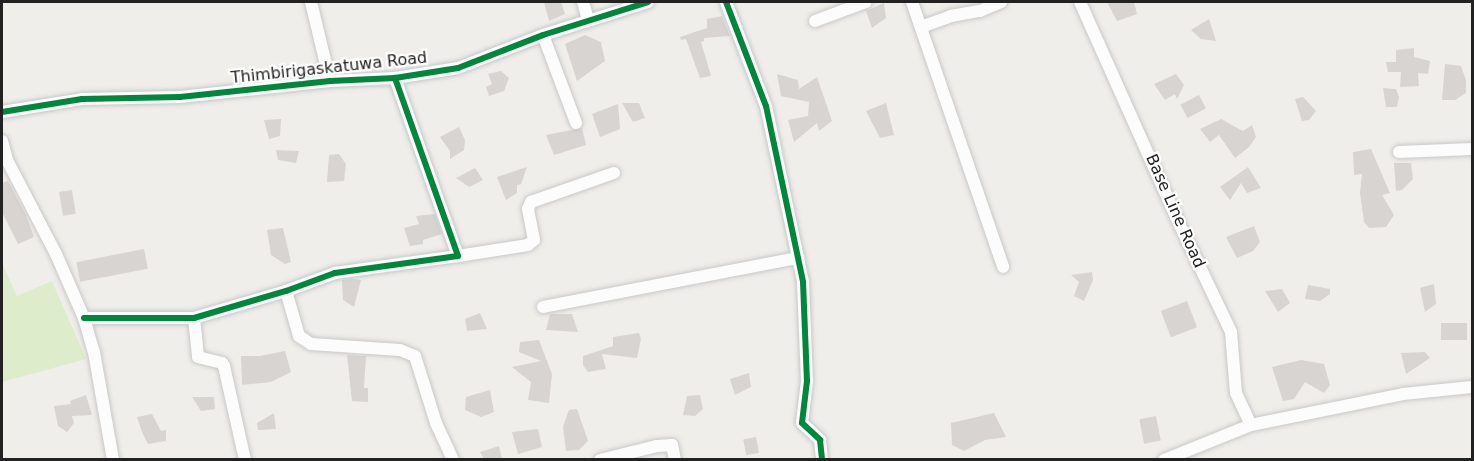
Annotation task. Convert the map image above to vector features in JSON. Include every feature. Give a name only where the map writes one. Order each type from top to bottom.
[{"type":"street","points":[[311,2],[330,81]]},
{"type":"street","points":[[583,2],[588,19]]},
{"type":"street","name":"Thimbirigaskatuwa Road","points":[[2,112],[82,99],[180,97],[330,81],[395,78],[458,68],[588,19],[648,2]]},
{"type":"street","points":[[726,2],[766,106],[798,258],[803,282],[807,381],[802,423],[820,440],[822,459]]},
{"type":"street","points":[[814,21],[866,2]]},
{"type":"street","points":[[912,2],[1003,267]]},
{"type":"street","points":[[921,27],[951,16],[980,11],[1001,2]]},
{"type":"street","name":"Base Line Road","points":[[1080,2],[1176,217],[1231,332],[1236,393],[1251,425]]},
{"type":"street","points":[[543,35],[576,123]]},
{"type":"street","points":[[395,78],[458,256]]},
{"type":"street","points":[[2,141],[7,160],[56,254],[84,318],[93,352],[113,459]]},
{"type":"street","points":[[1399,152],[1473,149]]},
{"type":"street","points":[[84,318],[194,318],[286,291],[336,273],[528,245],[534,240],[528,209],[531,202],[614,173]]},
{"type":"street","points":[[543,307],[798,258]]},
{"type":"street","points":[[286,291],[299,336],[311,344],[400,350],[415,356],[436,423],[453,459]]},
{"type":"street","points":[[194,318],[198,357],[222,363],[224,366],[245,459]]},
{"type":"street","points":[[1164,459],[1251,425],[1403,394],[1473,387]]},
{"type":"street","points":[[600,459],[657,446],[672,445],[675,459]]},
{"type":"green space","points":[[2,263],[17,296],[52,281],[86,359],[2,382]]},
{"type":"building","points":[[544,2],[561,2],[565,14],[549,21]]},
{"type":"building","points":[[1107,2],[1134,2],[1137,14],[1117,21]]},
{"type":"building","points":[[884,3],[886,18],[872,28],[866,11]]},
{"type":"building","points":[[722,16],[730,36],[704,38],[701,42],[711,76],[700,78],[686,39],[681,40],[680,37],[707,28],[707,19]]},
{"type":"building","points":[[1209,19],[1216,41],[1201,39],[1191,30]]},
{"type":"building","points":[[585,35],[601,42],[605,61],[577,81],[565,44]]},
{"type":"building","points":[[1414,48],[1414,57],[1430,61],[1428,74],[1418,73],[1419,86],[1400,87],[1401,72],[1388,72],[1386,62],[1396,62],[1396,50]]},
{"type":"building","points":[[1445,64],[1461,66],[1466,80],[1466,93],[1455,100],[1442,100]]},
{"type":"building","points":[[501,71],[509,78],[504,91],[489,96],[486,87],[492,84],[488,74]]},
{"type":"building","points":[[777,74],[798,80],[799,89],[817,77],[832,121],[819,131],[817,123],[794,142],[788,120],[808,116],[809,102],[781,96]]},
{"type":"building","points":[[1176,74],[1184,85],[1177,99],[1175,94],[1165,100],[1154,84]]},
{"type":"building","points":[[1383,88],[1396,89],[1399,97],[1397,107],[1386,107]]},
{"type":"building","points":[[1199,95],[1206,108],[1188,118],[1180,105]]},
{"type":"building","points":[[1303,97],[1316,111],[1309,120],[1302,121],[1295,99]]},
{"type":"building","points":[[622,103],[639,103],[645,118],[633,122]]},
{"type":"building","points":[[886,103],[894,135],[880,138],[866,111]]},
{"type":"building","points":[[618,104],[620,129],[600,137],[592,114]]},
{"type":"building","points":[[281,119],[280,136],[269,139],[264,120]]},
{"type":"building","points":[[1221,119],[1243,131],[1252,125],[1256,137],[1249,147],[1235,158],[1219,135],[1210,142],[1200,129]]},
{"type":"building","points":[[459,127],[465,140],[464,150],[450,159],[450,151],[440,137]]},
{"type":"building","points":[[582,128],[586,145],[554,155],[546,135]]},
{"type":"building","points":[[1371,149],[1390,193],[1382,195],[1394,215],[1386,227],[1369,228],[1364,222],[1360,193],[1362,174],[1354,175],[1353,152]]},
{"type":"building","points":[[276,150],[299,151],[296,163],[278,160]]},
{"type":"building","points":[[339,154],[346,164],[344,181],[327,182],[329,155]]},
{"type":"building","points":[[1394,163],[1411,163],[1413,179],[1402,190],[1396,191]]},
{"type":"building","points":[[527,167],[521,184],[517,185],[517,193],[506,200],[497,177]]},
{"type":"building","points":[[1248,167],[1261,188],[1247,193],[1241,183],[1230,200],[1220,187]]},
{"type":"building","points":[[475,168],[483,180],[469,187],[456,178]]},
{"type":"building","points":[[8,181],[26,215],[34,237],[18,244],[2,212],[2,183]]},
{"type":"building","points":[[72,190],[76,214],[63,216],[59,192]]},
{"type":"building","points":[[435,214],[442,234],[423,240],[423,244],[410,246],[404,228],[419,224],[416,216]]},
{"type":"building","points":[[1254,226],[1260,242],[1253,251],[1237,258],[1226,237]]},
{"type":"building","points":[[283,228],[291,262],[285,264],[271,255],[267,230]]},
{"type":"building","points":[[144,249],[148,269],[80,282],[76,262]]},
{"type":"building","points":[[1092,272],[1093,280],[1084,301],[1074,296],[1079,282],[1071,275]]},
{"type":"building","points":[[342,280],[361,280],[354,307],[343,300]]},
{"type":"building","points":[[1434,284],[1436,304],[1425,312],[1420,288]]},
{"type":"building","points":[[1308,285],[1330,289],[1330,294],[1320,301],[1305,299]]},
{"type":"building","points":[[1282,289],[1290,303],[1278,312],[1265,291]]},
{"type":"building","points":[[1187,301],[1197,327],[1171,337],[1161,311]]},
{"type":"building","points":[[480,313],[487,329],[467,331],[465,319]]},
{"type":"building","points":[[550,314],[572,314],[578,332],[546,330]]},
{"type":"building","points":[[1441,323],[1467,323],[1467,340],[1441,340]]},
{"type":"building","points":[[639,333],[641,339],[637,358],[602,354],[606,369],[588,372],[583,365],[583,356],[613,346],[613,337]]},
{"type":"building","points":[[539,340],[552,374],[549,403],[528,400],[531,382],[512,367],[541,361],[519,352],[520,342]]},
{"type":"building","points":[[285,351],[291,372],[271,382],[242,385],[241,356],[260,356]]},
{"type":"building","points":[[1425,352],[1430,358],[1406,374],[1401,353]]},
{"type":"building","points":[[347,355],[366,356],[364,388],[368,388],[368,402],[352,401]]},
{"type":"building","points":[[1301,360],[1324,364],[1330,385],[1324,393],[1305,382],[1294,399],[1283,401],[1272,367]]},
{"type":"building","points":[[749,373],[751,387],[735,395],[730,379]]},
{"type":"building","points":[[490,390],[494,412],[481,417],[465,410],[466,397]]},
{"type":"building","points":[[86,395],[92,415],[72,416],[74,423],[67,432],[58,426],[54,406],[71,404],[70,401]]},
{"type":"building","points":[[700,395],[703,409],[695,416],[683,415],[687,396]]},
{"type":"building","points":[[192,397],[214,397],[215,409],[201,411]]},
{"type":"building","points":[[577,409],[588,441],[579,450],[566,451],[563,427],[569,410]]},
{"type":"building","points":[[274,413],[276,429],[258,430],[257,423]]},
{"type":"building","points":[[994,413],[1006,437],[985,440],[964,451],[952,445],[951,423]]},
{"type":"building","points":[[152,414],[161,431],[166,430],[166,441],[148,444],[137,417]]},
{"type":"building","points":[[1156,416],[1161,441],[1144,444],[1139,419]]},
{"type":"building","points":[[538,429],[542,447],[518,454],[512,432]]},
{"type":"building","points":[[756,437],[759,453],[746,455],[743,439]]},
{"type":"building","points":[[499,446],[502,459],[484,459],[480,452]]},
{"type":"cycle path","points":[[2,112],[82,99],[180,97],[330,81],[395,78],[458,68],[543,35],[648,2]]},
{"type":"cycle path","points":[[726,2],[766,106],[803,282],[807,381],[802,423],[820,440],[822,460]]},
{"type":"cycle path","points":[[84,318],[194,318],[286,291],[335,273],[458,256],[395,78]]}]
